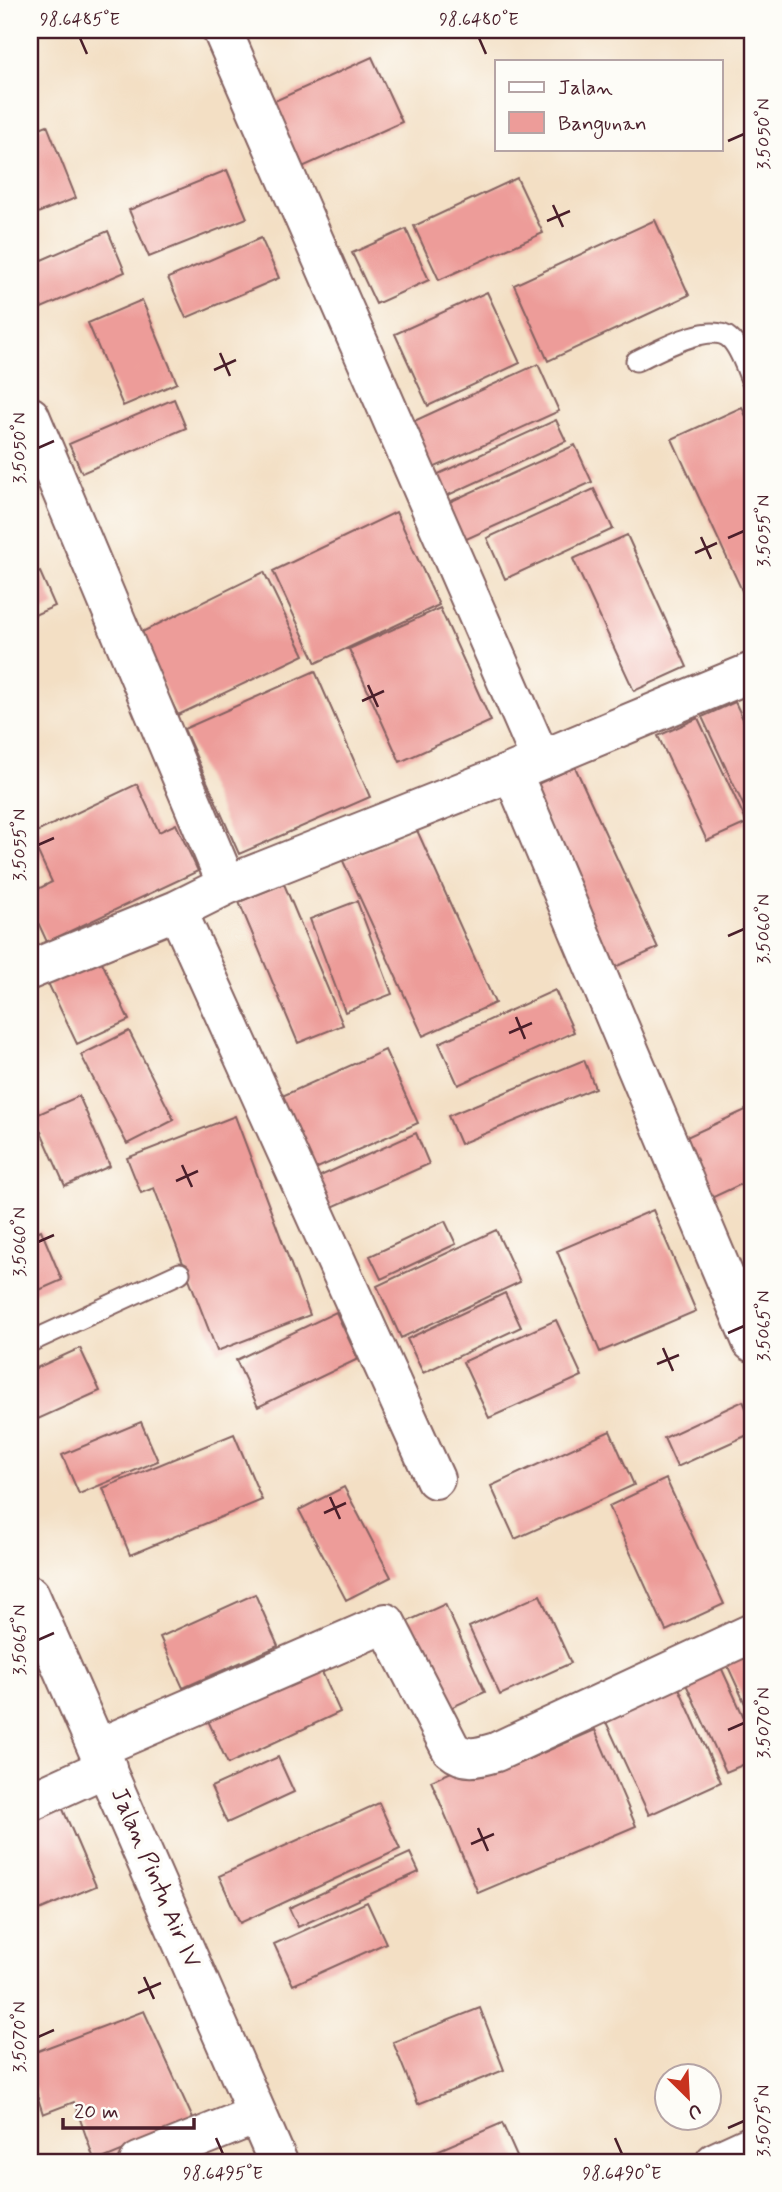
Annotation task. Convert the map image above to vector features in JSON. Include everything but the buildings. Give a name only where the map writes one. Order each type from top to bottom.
[{"type":"street","points":[[222,30],[527,766],[752,1342]]},
{"type":"street","points":[[30,416],[227,885]]},
{"type":"street","points":[[30,970],[177,910],[227,885],[527,766],[752,672]]},
{"type":"street","points":[[177,910],[435,1479]]},
{"type":"street","name":"Jalan Pintu Air IV","points":[[30,1595],[278,2162]]},
{"type":"street","points":[[30,1802],[102,1758],[386,1623],[451,1749],[460,1756],[476,1758],[496,1752],[752,1633]]},
{"type":"street","points":[[139,2162],[256,2115]]},
{"type":"street","points":[[715,2162],[752,2145]]},
{"type":"lane","points":[[636,361],[698,334],[720,333],[732,340],[752,382]]},
{"type":"lane","points":[[30,1342],[180,1273]]}]
